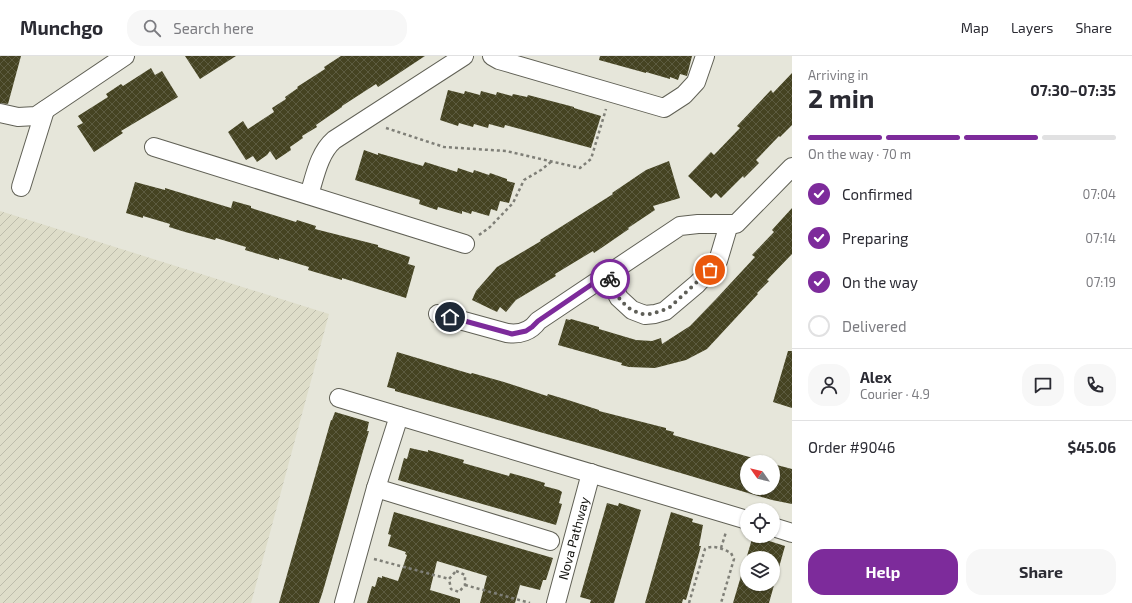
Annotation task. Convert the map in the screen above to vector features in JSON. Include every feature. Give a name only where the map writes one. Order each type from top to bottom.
[{"type":"lane","points":[[0,113],[14,116],[36,116],[125,56]]},
{"type":"lane","points":[[309,196],[322,154],[327,146],[464,56]]},
{"type":"lane","points":[[492,56],[499,60],[664,108],[684,96],[696,82],[705,56]]},
{"type":"lane","points":[[21,187],[44,110]]},
{"type":"lane","points":[[154,147],[465,244]]},
{"type":"lane","points":[[438,314],[505,333],[519,333],[530,329],[538,321],[680,226],[698,224],[736,224],[792,167]]},
{"type":"lane","points":[[607,274],[619,298],[632,310],[645,315],[665,311],[697,284],[718,261],[730,224]]},
{"type":"lane","points":[[339,398],[740,518]]},
{"type":"lane","points":[[344,603],[376,488],[399,416]]},
{"type":"lane","name":"Nova Pathway","points":[[556,603],[591,473]]},
{"type":"lane","points":[[376,488],[550,541]]},
{"type":"lane","points":[[780,529],[792,533]]},
{"type":"path","points":[[369,118],[383,127],[444,146],[506,151],[580,168],[591,159],[610,92]]},
{"type":"path","points":[[465,244],[490,227],[513,203],[524,180],[541,170],[552,161]]},
{"type":"path","points":[[721,548],[726,530]]},
{"type":"path","points":[[689,603],[704,549],[709,546],[721,548],[731,552],[734,559],[721,603]]},
{"type":"path","points":[[357,554],[449,579]]},
{"type":"path","points":[[456,571],[465,575],[465,585],[459,592],[451,589],[449,579],[456,571]]},
{"type":"path","points":[[465,585],[530,603]]},
{"type":"shaded area","points":[[0,211],[329,314],[251,603],[0,603]]},
{"type":"building","points":[[0,56],[21,56],[8,104],[0,103]]},
{"type":"building","points":[[185,56],[236,56],[200,79]]},
{"type":"building","points":[[341,56],[425,56],[378,87],[376,84],[342,106],[316,125],[317,127],[302,136],[303,138],[290,147],[291,150],[276,160],[270,151],[257,162],[253,156],[246,160],[228,132],[243,121],[248,129],[274,112],[272,108],[286,99],[285,97]]},
{"type":"building","points":[[600,56],[692,56],[687,76],[680,74],[678,80],[599,60]]},
{"type":"building","points":[[151,68],[155,75],[162,71],[178,97],[121,131],[123,133],[94,152],[77,126],[83,123],[78,116],[108,97],[106,94],[121,84],[123,86]]},
{"type":"building","points":[[792,73],[792,125],[756,160],[759,163],[744,178],[743,176],[721,198],[716,193],[711,198],[688,176],[711,152],[714,155],[740,128],[737,126],[771,90],[773,93]]},
{"type":"building","points":[[448,90],[464,94],[465,91],[480,95],[481,91],[496,95],[497,92],[512,96],[513,94],[527,97],[528,95],[601,116],[591,148],[505,125],[504,128],[489,124],[488,128],[474,124],[473,127],[459,123],[458,126],[440,120]]},
{"type":"building","points":[[364,150],[423,166],[425,162],[457,172],[458,168],[473,173],[474,170],[489,175],[490,173],[515,183],[509,203],[500,201],[497,211],[491,209],[489,216],[472,211],[471,214],[462,211],[462,214],[438,207],[437,210],[419,204],[420,200],[355,180]]},
{"type":"building","points":[[669,161],[680,198],[653,206],[655,210],[628,228],[629,229],[594,253],[593,251],[555,274],[556,276],[516,300],[506,312],[500,307],[497,312],[472,300],[476,291],[497,267],[541,241],[540,240],[613,194],[612,193],[646,170]]},
{"type":"building","points":[[135,182],[165,190],[165,188],[231,208],[233,201],[296,222],[297,220],[316,226],[315,229],[378,245],[378,247],[410,257],[408,264],[415,266],[406,298],[342,278],[342,280],[308,270],[309,267],[279,258],[279,260],[245,250],[246,247],[216,238],[215,240],[185,232],[169,227],[170,224],[143,216],[143,218],[126,213]]},
{"type":"building","points":[[792,208],[792,254],[767,280],[769,281],[757,293],[758,294],[707,349],[686,360],[655,368],[629,367],[621,365],[622,363],[558,345],[566,319],[599,327],[599,329],[636,340],[652,341],[661,338],[662,344],[690,326],[717,298],[755,257],[752,255],[774,232],[772,230]]},
{"type":"building","points":[[788,351],[792,351],[792,408],[773,402]]},
{"type":"building","points":[[397,352],[471,374],[472,373],[504,382],[547,396],[548,394],[599,411],[666,428],[666,430],[674,432],[673,435],[743,455],[740,455],[740,491],[395,391],[395,389],[387,387]]},
{"type":"building","points":[[335,412],[369,422],[367,431],[369,431],[323,591],[319,603],[279,603],[331,420]]},
{"type":"building","points":[[410,448],[428,452],[428,450],[464,460],[463,463],[509,476],[510,473],[532,479],[545,483],[544,486],[559,490],[562,492],[559,503],[562,504],[556,525],[398,480],[404,458],[407,459]]},
{"type":"building","points":[[780,466],[792,469],[792,504],[755,495],[780,495]]},
{"type":"building","points":[[607,503],[618,506],[619,503],[641,510],[614,603],[590,603],[591,600],[580,597]]},
{"type":"building","points":[[394,512],[553,558],[546,580],[543,580],[540,590],[520,585],[515,603],[480,603],[487,576],[437,561],[430,590],[460,599],[460,603],[367,603],[372,586],[375,587],[378,577],[382,578],[382,576],[398,581],[407,555],[405,554],[406,552],[388,546],[391,535],[388,534]]},
{"type":"building","points":[[671,512],[693,519],[692,522],[703,525],[699,546],[701,546],[686,600],[683,599],[682,603],[645,603]]},
{"type":"building","points":[[751,543],[776,543],[785,546],[780,564],[780,551],[748,551]]},
{"type":"building","points":[[740,579],[740,591],[772,591],[769,603],[733,603]]},
{"type":"way so far","points":[[610,279],[614,290],[627,307],[640,314],[658,314],[665,311],[688,292],[710,270]]},
{"type":"route","points":[[450,317],[505,333],[519,333],[530,329],[538,321],[607,274],[610,279]]}]
